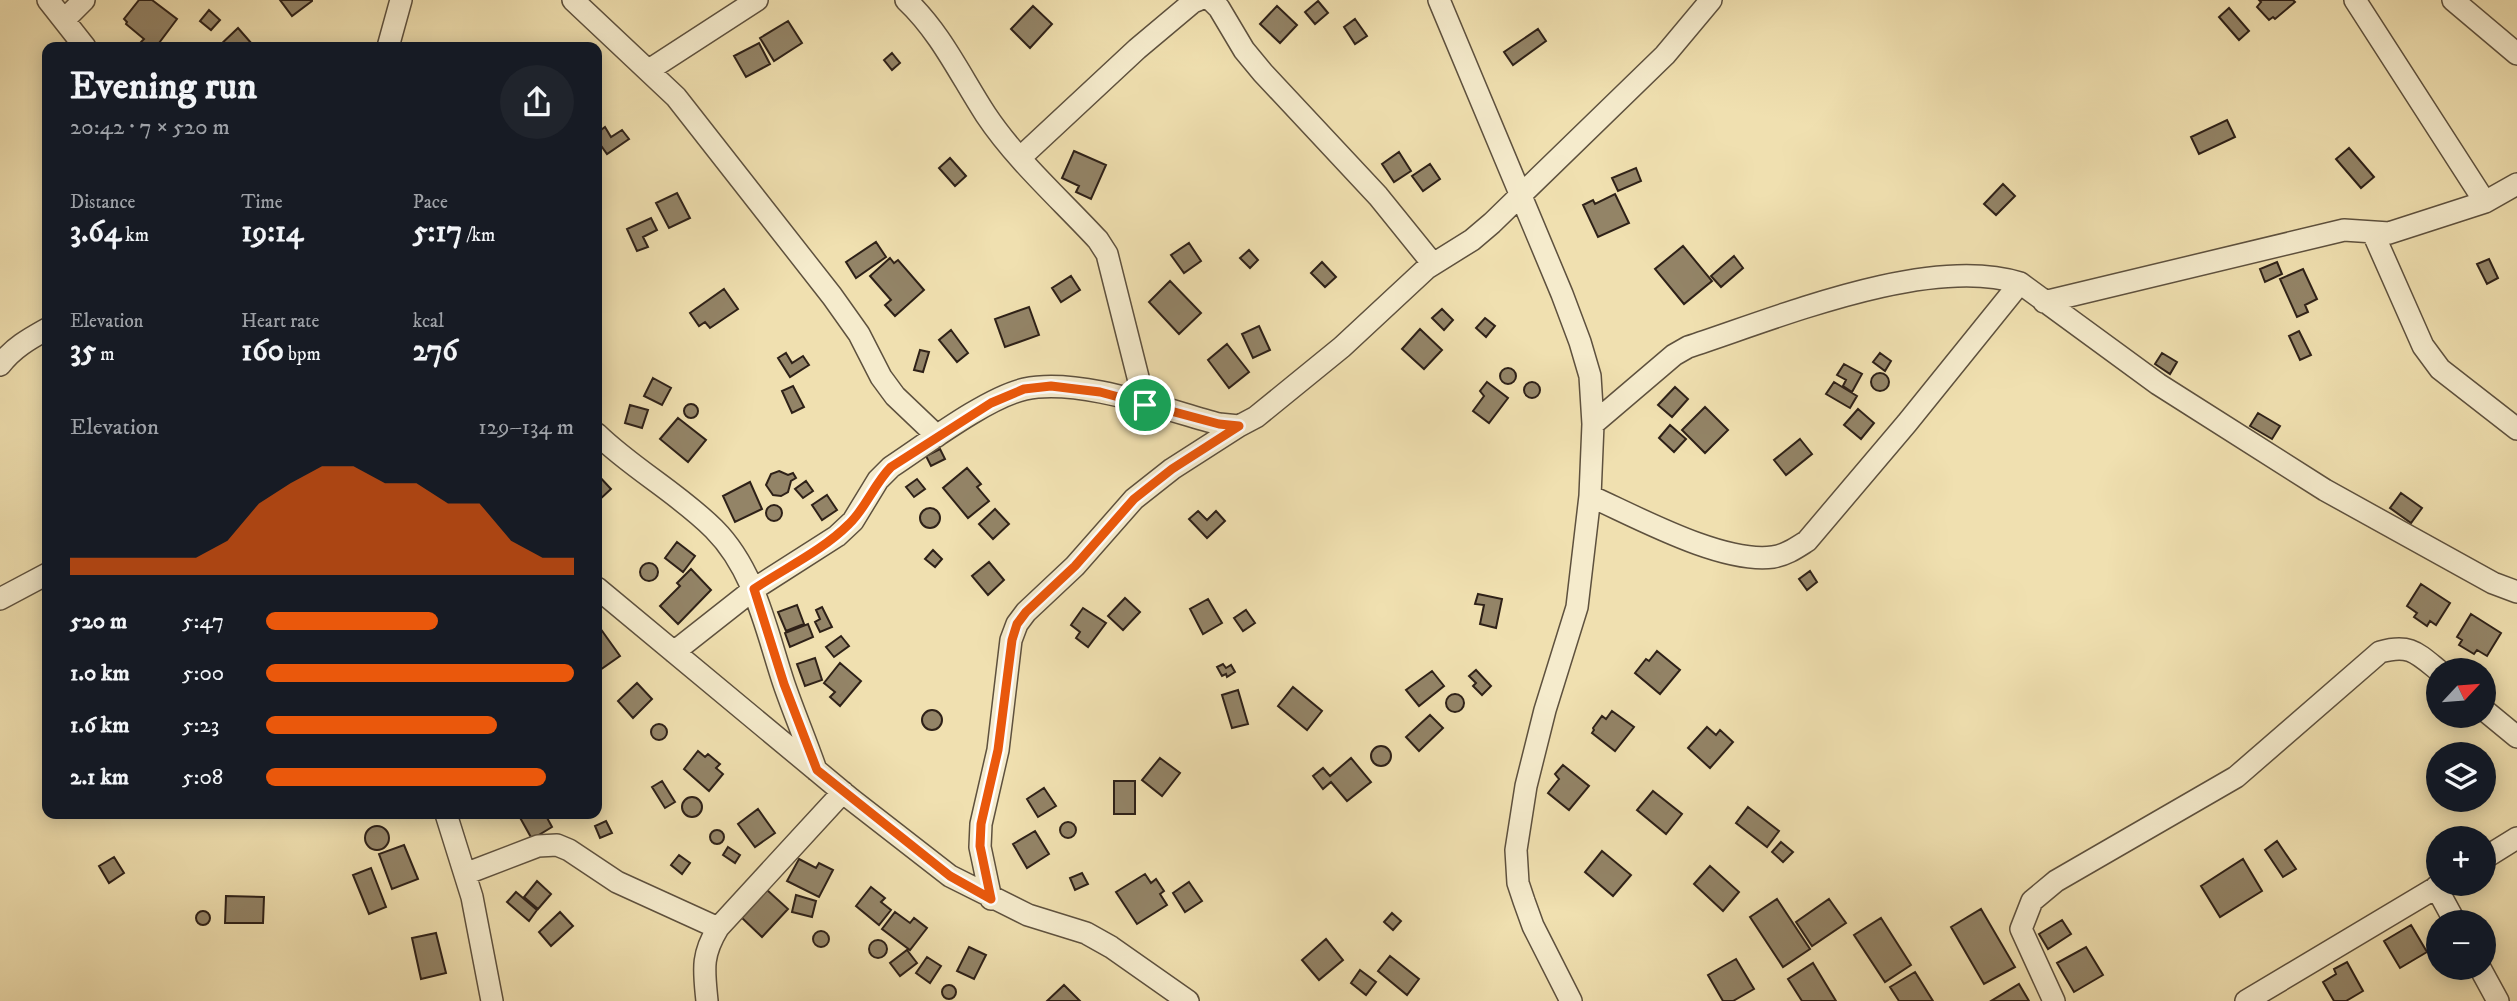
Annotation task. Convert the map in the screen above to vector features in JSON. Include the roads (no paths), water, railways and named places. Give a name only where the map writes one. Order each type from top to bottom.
[{"type":"street","points":[[48,0],[81,42]]},
{"type":"street","points":[[65,19],[84,0]]},
{"type":"street","points":[[389,42],[401,0]]},
{"type":"street","points":[[573,0],[676,97],[832,296],[859,334],[881,377],[895,396],[937,436]]},
{"type":"street","points":[[649,69],[757,0]]},
{"type":"street","points":[[906,0],[948,51],[987,116],[1098,240],[1107,254],[1145,405]]},
{"type":"street","points":[[1021,157],[1137,49],[1193,2],[1199,0]]},
{"type":"street","points":[[1211,0],[1219,8],[1244,50],[1263,73],[1378,196],[1433,264]]},
{"type":"street","points":[[1440,0],[1522,194],[1580,341],[1590,376],[1593,424],[1590,496],[1577,607],[1545,710],[1526,786],[1516,850],[1518,883],[1533,926],[1571,1001]]},
{"type":"street","points":[[991,899],[980,846],[981,824],[998,750],[1012,640],[1017,624],[1075,566],[1134,499],[1172,469],[1256,417],[1342,347],[1433,264],[1472,240],[1665,55],[1711,0]]},
{"type":"street","points":[[2355,0],[2484,202]]},
{"type":"street","points":[[2453,0],[2517,54]]},
{"type":"street","points":[[2044,302],[2344,230],[2389,233],[2484,202],[2517,184]]},
{"type":"street","points":[[2373,233],[2423,346],[2431,358],[2440,369],[2517,429]]},
{"type":"street","points":[[1593,424],[1674,355],[1688,347],[1877,287],[1933,277],[2004,278],[2020,283],[2158,383],[2325,490],[2493,583],[2517,592]]},
{"type":"street","points":[[1590,496],[1721,551],[1748,557],[1774,557],[1792,552],[1807,541],[2020,283]]},
{"type":"street","points":[[0,365],[8,354],[23,342],[42,332]]},
{"type":"street","points":[[674,652],[754,589],[837,536],[852,522],[878,480],[891,467],[991,403],[1024,389],[1051,386],[1088,391],[1219,424],[1239,426]]},
{"type":"street","points":[[602,438],[682,499],[716,531],[754,589],[784,684],[817,770]]},
{"type":"street","points":[[0,599],[42,577]]},
{"type":"street","points":[[602,591],[843,792],[950,876],[991,899],[1028,915],[1086,933],[1111,947],[1188,1001]]},
{"type":"street","points":[[2054,1001],[2021,929],[2032,901],[2056,881],[2236,777],[2380,652],[2399,647],[2426,660]]},
{"type":"street","points":[[2496,720],[2517,737]]},
{"type":"street","points":[[707,1001],[703,963],[707,946],[718,928],[843,792]]},
{"type":"street","points":[[448,819],[472,897],[492,1001]]},
{"type":"street","points":[[2496,851],[2517,838]]},
{"type":"street","points":[[465,874],[538,846],[557,845],[617,882],[718,928]]},
{"type":"street","points":[[2246,1001],[2426,894]]},
{"type":"street","points":[[2487,980],[2498,1001]]}]
